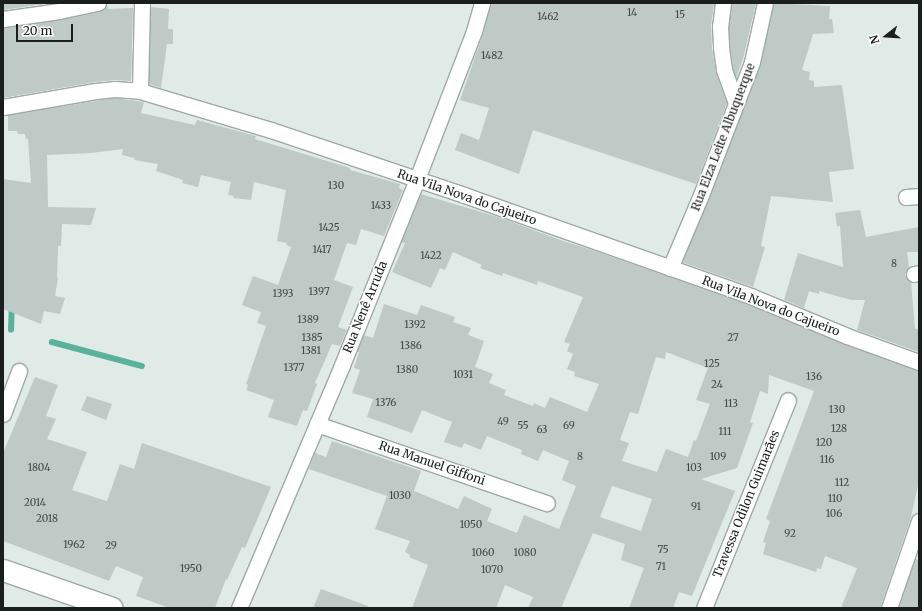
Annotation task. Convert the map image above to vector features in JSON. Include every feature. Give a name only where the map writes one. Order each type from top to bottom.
[{"type":"street","points":[[3,19],[59,11],[98,3]]},
{"type":"street","points":[[140,91],[142,3]]},
{"type":"street","name":"Rua Nenê Arruda","points":[[239,608],[317,424],[416,179],[474,31],[482,3]]},
{"type":"street","points":[[723,3],[720,26],[721,48],[724,70],[736,103]]},
{"type":"street","name":"Rua Elza Leite Albuquerque","points":[[670,268],[701,195],[752,62],[765,3]]},
{"type":"street","name":"Rua Vila Nova do Cajueiro","points":[[3,107],[96,91],[114,89],[140,91],[271,130],[416,179],[753,297],[863,342],[919,362]]},
{"type":"street","points":[[3,414],[19,371]]},
{"type":"street","name":"Travessa Odilon Guimarães","points":[[704,608],[788,400]]},
{"type":"street","name":"Rua Manuel Giffoni","points":[[317,424],[547,503]]},
{"type":"street","points":[[889,608],[919,520]]},
{"type":"street","points":[[3,570],[112,608]]},
{"type":"building","points":[[3,3],[51,3],[3,10]]},
{"type":"building","points":[[107,3],[108,9],[133,8],[131,81],[115,80],[95,82],[3,98],[3,28],[60,20],[100,12],[104,9]]},
{"type":"building","points":[[491,3],[714,3],[711,25],[712,49],[716,73],[727,103],[696,184],[533,130],[519,174],[455,150],[461,133],[479,140],[489,108],[460,100],[483,34]]},
{"type":"building","points":[[732,3],[756,3],[743,59],[736,78],[730,47],[729,26]]},
{"type":"building","points":[[774,3],[830,6],[829,19],[832,19],[834,33],[813,34],[802,70],[810,72],[809,80],[814,81],[814,87],[842,85],[854,169],[829,172],[833,202],[771,196],[761,246],[765,247],[753,287],[682,262],[709,198],[760,65]]},
{"type":"building","points":[[151,7],[169,9],[168,29],[173,29],[173,44],[167,44],[161,88],[149,84]]},
{"type":"building","points":[[114,98],[144,102],[141,113],[195,125],[197,120],[256,136],[255,139],[350,168],[350,170],[400,184],[399,188],[403,190],[384,236],[361,229],[356,245],[347,243],[334,280],[353,287],[338,327],[347,330],[340,346],[332,344],[315,383],[317,384],[307,411],[303,410],[297,426],[268,417],[274,400],[246,390],[248,385],[246,384],[266,326],[257,323],[261,312],[242,305],[253,276],[278,285],[291,247],[286,245],[287,243],[277,241],[286,190],[254,182],[251,200],[233,198],[234,196],[228,195],[231,182],[201,175],[198,187],[182,183],[183,180],[156,171],[158,164],[134,160],[135,158],[122,155],[123,149],[91,153],[47,155],[48,207],[96,208],[91,225],[62,224],[61,246],[58,246],[58,278],[55,296],[65,298],[60,314],[44,311],[41,324],[3,309],[3,179],[31,183],[28,139],[26,139],[25,134],[18,134],[17,131],[8,131],[8,115]]},
{"type":"building","points":[[421,194],[501,218],[563,241],[750,305],[844,344],[919,371],[919,481],[911,517],[880,608],[841,608],[857,568],[825,556],[821,569],[817,568],[816,572],[763,554],[766,543],[763,542],[770,521],[766,519],[814,391],[769,375],[768,394],[760,391],[750,422],[753,423],[737,468],[701,479],[735,491],[692,596],[679,592],[673,608],[629,608],[644,568],[621,560],[625,544],[593,533],[561,608],[528,608],[533,597],[505,585],[496,608],[412,608],[428,565],[409,557],[410,555],[405,552],[410,541],[375,529],[387,496],[309,469],[315,453],[326,457],[332,441],[421,471],[414,491],[458,509],[464,496],[492,509],[487,521],[517,533],[524,515],[559,529],[576,486],[562,480],[569,461],[543,450],[538,461],[521,454],[522,450],[487,436],[481,450],[464,443],[462,448],[444,442],[452,422],[422,410],[412,433],[367,417],[373,399],[352,393],[360,370],[354,368],[359,352],[357,351],[364,335],[373,338],[384,304],[417,315],[421,305],[455,317],[453,322],[471,328],[468,335],[484,341],[475,367],[493,374],[489,383],[506,390],[504,395],[533,406],[534,403],[545,408],[550,397],[587,412],[599,384],[574,376],[575,372],[567,369],[573,354],[567,351],[570,344],[564,342],[583,297],[538,281],[537,285],[503,273],[502,276],[480,268],[482,265],[453,252],[445,270],[440,268],[431,288],[392,272],[405,243],[401,242]],"holes":[[[666,352],[708,368],[696,400],[710,404],[696,441],[694,440],[688,457],[666,449],[657,472],[622,461],[629,443],[620,440],[630,412],[638,414],[656,357],[665,359]],[[612,486],[652,499],[641,531],[600,517]]]},
{"type":"building","points":[[860,210],[866,237],[919,227],[919,252],[907,252],[909,267],[905,275],[911,282],[915,329],[919,329],[919,352],[857,330],[865,300],[851,300],[819,291],[819,294],[809,291],[804,308],[784,300],[798,253],[843,267],[840,226],[837,226],[835,213]]},
{"type":"building","points":[[35,377],[58,385],[46,416],[56,419],[47,439],[87,452],[72,490],[107,501],[120,464],[134,469],[142,443],[271,487],[245,548],[242,547],[227,580],[226,579],[215,608],[170,608],[136,596],[143,577],[116,566],[109,581],[3,541],[3,453]]},
{"type":"building","points":[[87,396],[112,404],[106,420],[81,410]]},
{"type":"building","points":[[915,559],[919,560],[919,608],[899,608]]},
{"type":"building","points":[[321,589],[368,606],[367,608],[313,608]]},
{"type":"waterway","points":[[11,330],[12,307]]},
{"type":"waterway","points":[[52,342],[142,366]]}]
